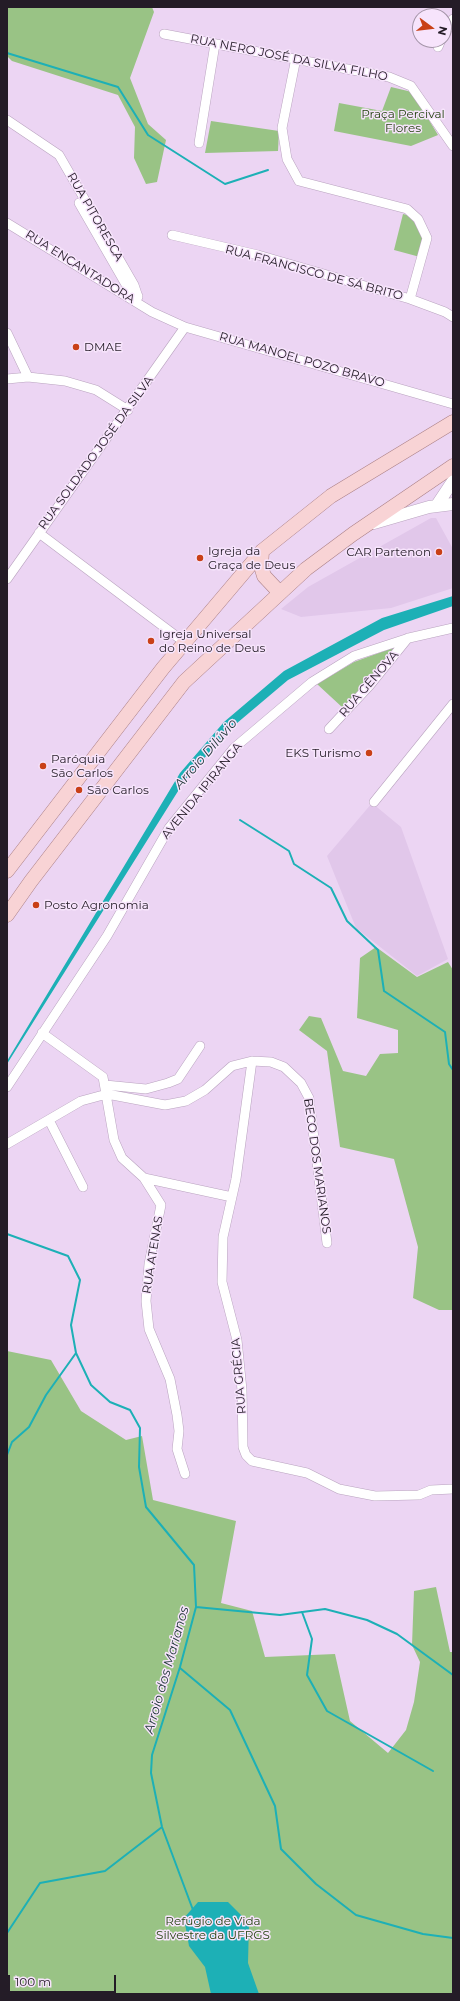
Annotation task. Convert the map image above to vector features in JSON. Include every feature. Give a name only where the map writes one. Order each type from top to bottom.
[{"type":"main road","points":[[7,871],[184,642],[262,552],[331,496],[452,424]]},
{"type":"main road","points":[[7,915],[31,881],[184,682],[306,569],[453,466]]},
{"type":"main road","points":[[437,505],[453,480]]},
{"type":"main road","points":[[367,525],[437,505],[453,504]]},
{"type":"main road","points":[[262,552],[261,566],[264,576],[280,593]]},
{"type":"street","name":"RUA NERO JOSÉ DA SILVA FILHO","points":[[164,34],[296,58],[389,77],[411,86],[453,146]]},
{"type":"street","points":[[199,143],[215,44]]},
{"type":"street","points":[[296,58],[282,128],[288,159],[299,182],[407,209],[418,219],[427,238],[410,299]]},
{"type":"street","name":"RUA PITORESCA","points":[[7,120],[44,144],[54,157],[128,288],[152,312]]},
{"type":"street","name":"RUA ENCANTADORA","points":[[7,223],[152,312]]},
{"type":"street","name":"RUA FRANCISCO DE SÁ BRITO","points":[[172,235],[258,255],[410,299],[453,316]]},
{"type":"street","name":"RUA MANOEL POZO BRAVO","points":[[152,312],[185,327],[453,404]]},
{"type":"street","name":"RUA SOLDADO JOSÉ DA SILVA","points":[[7,579],[128,410],[185,327]]},
{"type":"street","points":[[7,333],[28,377]]},
{"type":"street","points":[[7,379],[28,377],[65,381],[96,390],[128,410]]},
{"type":"street","points":[[39,533],[184,642]]},
{"type":"street","name":"AVENIDA IPIRANGA","points":[[7,1087],[110,930],[168,828],[234,748],[290,699],[318,678],[354,656],[408,638],[453,628]]},
{"type":"street","name":"RUA GÊNOVA","points":[[329,729],[370,685],[408,638]]},
{"type":"street","points":[[374,802],[453,704]]},
{"type":"street","name":"RUA ATENAS","points":[[42,1033],[103,1077],[108,1094],[114,1140],[122,1158],[144,1178],[161,1204],[149,1264],[146,1301],[149,1329],[170,1379],[177,1416],[177,1449],[185,1474]]},
{"type":"street","points":[[105,1085],[146,1089],[178,1079],[200,1046]]},
{"type":"street","name":"BECO DOS MARIANOS","points":[[7,1144],[81,1101],[108,1094],[164,1105],[186,1101],[205,1090],[232,1066],[252,1061],[271,1062],[284,1067],[301,1083],[309,1098],[327,1243]]},
{"type":"street","name":"RUA GRÉCIA","points":[[252,1061],[248,1098],[232,1197],[223,1237],[222,1282],[237,1340],[242,1390],[243,1447],[246,1455],[252,1461],[307,1473],[339,1489],[375,1496],[419,1495],[430,1490],[453,1489]]},
{"type":"street","points":[[49,1120],[83,1187]]},
{"type":"street","points":[[144,1178],[232,1197]]},
{"type":"shaded area","points":[[431,518],[436,518],[453,549],[453,588],[391,608],[301,617],[281,609],[308,587]]},
{"type":"shaded area","points":[[372,803],[401,827],[448,959],[417,976],[356,928],[327,856]]},
{"type":"green space","points":[[7,7],[152,7],[154,12],[130,78],[148,124],[166,140],[157,182],[146,184],[134,158],[135,127],[118,95],[12,61],[7,56]]},
{"type":"green space","name":"Praça Percival Flores","points":[[391,87],[412,92],[438,135],[411,146],[334,131],[339,103],[382,111]]},
{"type":"green space","points":[[211,121],[279,131],[278,151],[205,153]]},
{"type":"green space","points":[[403,214],[411,216],[424,241],[420,257],[394,250]]},
{"type":"green space","points":[[398,646],[343,708],[317,684],[354,662]]},
{"type":"green space","points":[[376,947],[417,977],[448,962],[453,970],[453,1310],[439,1310],[413,1298],[418,1247],[394,1159],[340,1147],[327,1051],[299,1030],[309,1016],[321,1018],[343,1071],[366,1076],[380,1054],[398,1053],[398,1030],[357,1018],[360,958]]},
{"type":"green space","name":"Refúgio de Vida Silvestre da UFRGS","points":[[7,1351],[51,1360],[81,1411],[126,1440],[142,1436],[153,1500],[236,1521],[221,1603],[252,1611],[265,1657],[335,1654],[350,1721],[388,1753],[406,1730],[414,1702],[420,1662],[412,1645],[414,1591],[436,1587],[450,1652],[453,1652],[453,1994],[7,1994]]},
{"type":"water","name":"Arroio Dilúvio","points":[[453,596],[453,606],[384,630],[288,680],[230,729],[185,780],[7,1064],[7,1061],[180,773],[224,722],[284,671],[382,618]]},
{"type":"water","points":[[198,1902],[228,1902],[249,1923],[248,1963],[259,1994],[211,1994],[205,1967],[189,1946],[184,1918]]},
{"type":"waterway","points":[[7,53],[118,87],[148,135],[225,184],[268,170]]},
{"type":"waterway","points":[[240,820],[289,851],[294,864],[331,888],[347,921],[378,950],[384,991],[445,1032],[449,1064],[453,1070]]},
{"type":"waterway","name":"Arroio dos Marianos","points":[[7,1234],[68,1256],[80,1280],[71,1325],[76,1353],[91,1385],[110,1402],[130,1410],[140,1428],[139,1467],[146,1507],[194,1565],[196,1607],[180,1667],[152,1755],[151,1773],[162,1827],[193,1910]]},
{"type":"waterway","points":[[7,1455],[12,1442],[29,1427],[46,1395],[76,1353]]},
{"type":"waterway","points":[[196,1607],[280,1615],[325,1609],[367,1620],[397,1634],[453,1675]]},
{"type":"waterway","points":[[302,1612],[312,1639],[307,1675],[327,1711],[433,1771]]},
{"type":"waterway","points":[[180,1668],[230,1710],[275,1806],[281,1849],[316,1884],[356,1915],[423,1934],[453,1938]]},
{"type":"waterway","points":[[7,1933],[40,1883],[105,1871],[162,1827]]},
{"type":"place","name":"DMAE","points":[[76,347]]},
{"type":"place","name":"CAR Partenon","points":[[439,552]]},
{"type":"place","name":"Igreja da Graça de Deus","points":[[200,558]]},
{"type":"place","name":"Igreja Universal do Reino de Deus","points":[[151,641]]},
{"type":"place","name":"EKS Turismo","points":[[369,753]]},
{"type":"place","name":"Paróquia São Carlos","points":[[43,766]]},
{"type":"place","name":"São Carlos","points":[[79,790]]},
{"type":"place","name":"Posto Agronomia","points":[[36,905]]}]
